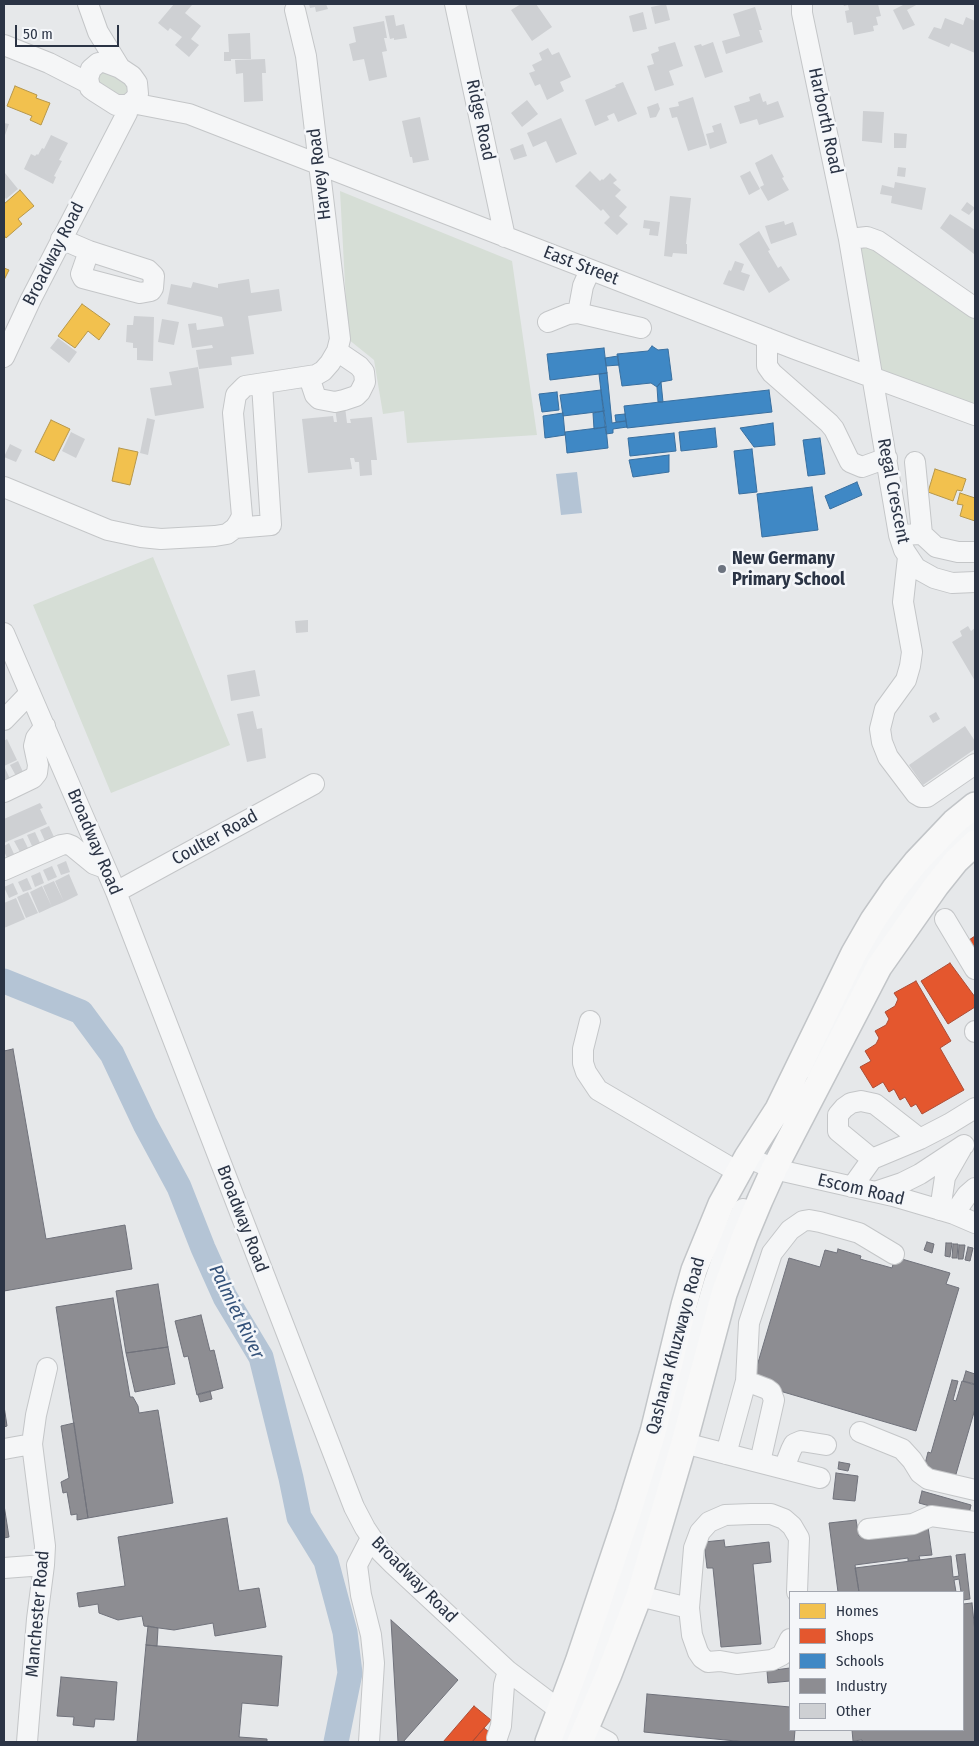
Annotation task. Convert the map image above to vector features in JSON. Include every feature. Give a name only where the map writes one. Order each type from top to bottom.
[{"type":"main road","name":"Qashana Khuzwayo Road","points":[[548,1742],[575,1725],[639,1596],[684,1443],[724,1294],[744,1236],[756,1166],[778,1109],[854,953],[873,920],[916,862],[954,822],[975,806]]},
{"type":"main road","name":"Qashana Khuzwayo Road","points":[[575,1725],[578,1662],[648,1450],[694,1270],[720,1204],[756,1166],[879,967],[936,886],[956,861],[975,843]]},
{"type":"street","points":[[88,4],[98,32],[120,68]]},
{"type":"street","name":"Ridge Road","points":[[455,4],[505,237]]},
{"type":"street","name":"Harborth Road","points":[[802,4],[804,22],[849,239],[873,378]]},
{"type":"street","name":"Harvey Road","points":[[295,10],[306,56],[339,345]]},
{"type":"street","name":"Broadway Road","points":[[98,32],[96,77],[109,122],[106,153]]},
{"type":"street","points":[[4,45],[49,63],[96,77],[108,62],[120,68]]},
{"type":"street","name":"East Street","points":[[120,68],[132,76],[137,83],[189,114],[590,270],[975,415]]},
{"type":"street","name":"East Street","points":[[96,77],[116,105],[130,104],[189,114]]},
{"type":"street","name":"Broadway Road","points":[[4,357],[61,239],[130,104],[138,94],[137,83]]},
{"type":"street","points":[[849,239],[867,237],[878,241],[975,308]]},
{"type":"street","points":[[61,239],[88,251]]},
{"type":"street","points":[[578,313],[583,286],[590,270]]},
{"type":"street","points":[[548,322],[568,314],[578,313],[641,328]]},
{"type":"street","points":[[768,338],[767,366],[772,373],[829,422],[850,462],[862,467],[886,458]]},
{"type":"street","points":[[4,487],[102,528],[141,537],[161,539],[226,534],[235,528],[242,516],[233,414],[234,402],[239,390],[245,386],[309,377],[323,371],[339,345],[364,372],[366,382],[356,396],[335,402],[320,399],[316,395],[309,377]]},
{"type":"street","name":"Regal Crescent","points":[[873,378],[899,535],[904,550],[916,568],[934,578],[952,583],[975,582]]},
{"type":"street","points":[[235,528],[271,526],[262,384]]},
{"type":"street","points":[[915,462],[922,534],[941,548],[958,552],[975,552]]},
{"type":"street","points":[[899,535],[922,534]]},
{"type":"street","points":[[908,557],[903,602],[912,652],[906,680],[885,709],[880,729],[882,742],[888,757],[916,794],[921,797],[927,797],[975,764]]},
{"type":"street","name":"Broadway Road","points":[[4,633],[8,653],[30,693],[116,892],[354,1507],[371,1538],[393,1564],[508,1671],[575,1725],[608,1742]]},
{"type":"street","points":[[4,720],[30,693]]},
{"type":"street","points":[[4,792],[33,778],[37,774],[38,765],[34,746],[36,738],[44,726]]},
{"type":"street","name":"Coulter Road","points":[[116,892],[314,784]]},
{"type":"street","points":[[756,1166],[876,943],[925,876],[975,826]]},
{"type":"street","points":[[4,870],[67,844],[94,864],[105,868]]},
{"type":"street","points":[[945,919],[975,969]]},
{"type":"street","name":"Escom Road","points":[[590,1021],[582,1049],[583,1064],[598,1090],[756,1166],[875,1192],[947,1212],[975,1223]]},
{"type":"street","points":[[872,1159],[838,1131],[838,1115],[852,1103],[861,1101],[875,1104],[920,1139]]},
{"type":"street","points":[[852,1187],[872,1159],[920,1139],[975,1108]]},
{"type":"street","points":[[875,1192],[902,1183],[920,1174],[970,1141]]},
{"type":"street","points":[[947,1212],[945,1177],[970,1141]]},
{"type":"street","points":[[947,1212],[975,1188]]},
{"type":"street","points":[[726,1454],[746,1381],[749,1323],[772,1253],[790,1230],[810,1220],[820,1222],[859,1233],[894,1254]]},
{"type":"street","name":"Manchester Road","points":[[27,1742],[45,1546],[32,1444],[36,1415],[47,1368]]},
{"type":"street","points":[[746,1381],[767,1389],[771,1392],[774,1400],[760,1462]]},
{"type":"street","points":[[860,1432],[902,1449],[920,1473],[928,1479],[975,1490]]},
{"type":"street","points":[[784,1468],[794,1444],[801,1441],[826,1445]]},
{"type":"street","points":[[684,1443],[820,1478]]},
{"type":"street","points":[[4,1449],[32,1444]]},
{"type":"street","points":[[789,1641],[782,1655],[772,1660],[737,1664],[720,1661],[708,1662],[698,1652],[692,1635],[689,1608],[694,1548],[705,1526],[725,1516],[771,1514],[784,1519],[792,1526],[799,1538],[797,1591]]},
{"type":"street","points":[[868,1529],[913,1524],[931,1516],[975,1522]]},
{"type":"street","points":[[369,1742],[374,1663],[372,1634],[360,1595],[357,1565],[371,1538]]},
{"type":"street","points":[[4,1568],[44,1565]]},
{"type":"street","points":[[639,1596],[689,1608]]},
{"type":"street","points":[[497,1738],[501,1726],[504,1685],[508,1671]]},
{"type":"street","points":[[563,1742],[575,1725]]},
{"type":"shaded area","points":[[106,68],[132,88],[124,102],[98,90],[96,73]]},
{"type":"shaded area","points":[[340,191],[512,261],[537,435],[407,443],[404,411],[383,414],[374,360],[348,339]]},
{"type":"shaded area","points":[[860,236],[975,308],[975,415],[873,378],[848,239]]},
{"type":"shaded area","points":[[153,557],[230,745],[111,793],[33,605]]},
{"type":"water","points":[[577,472],[582,513],[561,515],[556,474]]},
{"type":"building: Homes","points":[[15,86],[37,95],[36,98],[50,103],[41,125],[30,120],[32,116],[7,106]]},
{"type":"building: Homes","points":[[20,190],[34,206],[18,219],[22,224],[6,238],[4,235],[4,204]]},
{"type":"building: Homes","points":[[4,268],[9,270],[4,280]]},
{"type":"building: Homes","points":[[82,304],[110,324],[99,340],[88,331],[75,348],[58,336]]},
{"type":"building: Homes","points":[[51,420],[70,429],[54,461],[35,452]]},
{"type":"building: Homes","points":[[119,448],[138,452],[130,485],[112,481]]},
{"type":"building: Homes","points":[[935,469],[966,479],[962,491],[957,490],[953,501],[928,492]]},
{"type":"building: Homes","points":[[960,493],[975,498],[975,521],[960,516],[963,505],[957,504]]},
{"type":"building: Shops","points":[[975,936],[975,949],[969,940]]},
{"type":"building: Shops","points":[[950,963],[975,997],[975,1007],[948,1024],[921,981]]},
{"type":"building: Shops","points":[[916,981],[951,1041],[940,1048],[964,1090],[922,1114],[916,1104],[911,1107],[905,1097],[900,1100],[894,1089],[889,1092],[883,1082],[873,1088],[860,1067],[871,1061],[865,1051],[876,1044],[879,1038],[875,1031],[886,1025],[889,1019],[885,1012],[895,1006],[898,999],[894,993]]},
{"type":"building: Shops","points":[[474,1706],[491,1720],[472,1742],[443,1742]]},
{"type":"building: Shops","points":[[484,1728],[502,1742],[472,1742]]},
{"type":"building: Schools","points":[[652,346],[658,350],[668,349],[672,380],[661,382],[657,387],[651,383],[622,386],[617,354],[648,351]]},
{"type":"building: Schools","points":[[604,348],[607,373],[550,380],[547,354]]},
{"type":"building: Schools","points":[[618,356],[619,365],[606,366],[605,358]]},
{"type":"building: Schools","points":[[607,373],[612,423],[626,421],[627,427],[613,429],[613,433],[606,434],[599,374]]},
{"type":"building: Schools","points":[[661,382],[663,402],[658,402],[657,387]]},
{"type":"building: Schools","points":[[601,390],[604,411],[563,416],[560,395]]},
{"type":"building: Schools","points":[[769,390],[772,412],[627,428],[624,406]]},
{"type":"building: Schools","points":[[557,392],[559,410],[542,412],[539,394]]},
{"type":"building: Schools","points":[[604,411],[606,427],[594,429],[593,413]]},
{"type":"building: Schools","points":[[563,413],[565,435],[545,438],[543,416]]},
{"type":"building: Schools","points":[[625,414],[626,421],[616,422],[615,415]]},
{"type":"building: Schools","points":[[773,423],[775,445],[754,447],[740,428]]},
{"type":"building: Schools","points":[[606,427],[608,448],[567,453],[565,432]]},
{"type":"building: Schools","points":[[715,428],[717,447],[681,451],[679,432]]},
{"type":"building: Schools","points":[[674,433],[676,451],[630,456],[628,438]]},
{"type":"building: Schools","points":[[820,438],[825,474],[808,476],[803,440]]},
{"type":"building: Schools","points":[[752,449],[757,492],[739,494],[734,451]]},
{"type":"building: Schools","points":[[669,455],[669,472],[633,477],[629,460]]},
{"type":"building: Schools","points":[[857,482],[862,495],[830,509],[825,496]]},
{"type":"building: Schools","points":[[812,487],[818,530],[762,537],[757,494]]},
{"type":"building: Industry","points":[[13,1049],[46,1239],[125,1225],[132,1269],[4,1291],[4,1051]]},
{"type":"building: Industry","points":[[927,1242],[934,1244],[932,1253],[924,1250]]},
{"type":"building: Industry","points":[[946,1243],[952,1243],[950,1257],[945,1256]]},
{"type":"building: Industry","points":[[953,1244],[958,1244],[957,1258],[952,1258]]},
{"type":"building: Industry","points":[[959,1245],[965,1245],[963,1259],[958,1259]]},
{"type":"building: Industry","points":[[968,1247],[973,1248],[970,1261],[965,1260]]},
{"type":"building: Industry","points":[[838,1249],[861,1256],[860,1259],[892,1268],[895,1257],[950,1273],[946,1284],[959,1288],[916,1431],[773,1389],[775,1382],[754,1376],[789,1258],[820,1267],[825,1250],[837,1253]]},
{"type":"building: Industry","points":[[158,1284],[168,1347],[126,1353],[116,1291]]},
{"type":"building: Industry","points":[[113,1298],[130,1397],[133,1397],[138,1406],[139,1413],[158,1410],[173,1503],[88,1518],[56,1307]]},
{"type":"building: Industry","points":[[201,1315],[210,1351],[214,1350],[223,1388],[197,1395],[188,1356],[184,1357],[175,1321]]},
{"type":"building: Industry","points":[[168,1347],[175,1384],[135,1392],[126,1353]]},
{"type":"building: Industry","points":[[966,1371],[975,1374],[975,1384],[963,1381]]},
{"type":"building: Industry","points":[[952,1380],[958,1381],[953,1400],[956,1401],[962,1381],[975,1385],[975,1409],[954,1481],[923,1472],[928,1452],[931,1453]]},
{"type":"building: Industry","points":[[210,1391],[212,1399],[200,1402],[198,1394]]},
{"type":"building: Industry","points":[[4,1406],[7,1426],[4,1427]]},
{"type":"building: Industry","points":[[74,1423],[88,1518],[77,1520],[77,1514],[71,1515],[67,1492],[63,1493],[61,1482],[69,1478],[61,1426]]},
{"type":"building: Industry","points":[[839,1462],[850,1464],[848,1471],[838,1469]]},
{"type":"building: Industry","points":[[836,1473],[858,1476],[855,1501],[833,1499]]},
{"type":"building: Industry","points":[[922,1491],[971,1505],[969,1514],[962,1515],[919,1503]]},
{"type":"building: Industry","points":[[4,1505],[9,1537],[4,1538]]},
{"type":"building: Industry","points":[[227,1518],[239,1591],[259,1588],[266,1627],[215,1636],[213,1623],[174,1630],[144,1626],[142,1616],[118,1620],[99,1613],[98,1604],[79,1607],[77,1593],[125,1586],[118,1537]]},
{"type":"building: Industry","points":[[856,1520],[859,1536],[928,1527],[932,1555],[919,1556],[920,1560],[908,1561],[908,1558],[855,1565],[859,1591],[838,1591],[829,1523]]},
{"type":"building: Industry","points":[[724,1540],[725,1547],[769,1542],[771,1562],[753,1564],[761,1644],[721,1647],[713,1568],[707,1568],[704,1542]]},
{"type":"building: Industry","points":[[965,1554],[970,1599],[964,1600],[964,1591],[961,1591],[959,1579],[954,1580],[956,1591],[859,1591],[855,1568],[951,1556],[953,1577],[959,1576],[956,1555]]},
{"type":"building: Industry","points":[[972,1603],[975,1632],[975,1742],[853,1741],[852,1731],[964,1731],[964,1604]]},
{"type":"building: Industry","points":[[391,1620],[458,1680],[403,1742],[398,1742]]},
{"type":"building: Industry","points":[[148,1626],[158,1628],[157,1646],[146,1645]]},
{"type":"building: Industry","points":[[146,1645],[282,1656],[278,1706],[242,1703],[239,1737],[267,1739],[267,1742],[137,1742]]},
{"type":"building: Industry","points":[[789,1668],[789,1681],[768,1683],[767,1671]]},
{"type":"building: Industry","points":[[61,1677],[117,1682],[114,1720],[95,1719],[94,1727],[73,1725],[74,1717],[57,1716]]},
{"type":"building: Industry","points":[[647,1694],[789,1707],[789,1731],[795,1731],[794,1742],[746,1742],[644,1732]]},
{"type":"building: Other","points":[[174,4],[192,5],[185,13],[201,26],[191,39],[199,45],[189,57],[175,45],[182,37],[170,28],[168,31],[158,23]]},
{"type":"building: Other","points":[[309,4],[326,4],[328,9],[316,12],[315,7],[310,8]]},
{"type":"building: Other","points":[[521,4],[536,4],[552,27],[532,41],[511,10]]},
{"type":"building: Other","points":[[666,4],[670,20],[655,24],[651,7]]},
{"type":"building: Other","points":[[843,4],[878,4],[881,16],[876,17],[878,25],[873,26],[874,31],[854,35],[852,22],[847,23],[845,11],[849,10],[848,5],[844,6]]},
{"type":"building: Other","points":[[905,4],[918,4],[907,10],[915,25],[903,30],[893,10]]},
{"type":"building: Other","points":[[755,7],[762,30],[759,30],[763,42],[726,54],[722,41],[740,36],[733,14]]},
{"type":"building: Other","points":[[643,12],[647,29],[633,32],[629,16]]},
{"type":"building: Other","points":[[394,15],[396,26],[404,24],[407,38],[390,39],[385,16]]},
{"type":"building: Other","points":[[966,17],[975,21],[975,53],[951,43],[949,47],[928,38],[934,27],[941,29],[945,18],[963,25]]},
{"type":"building: Other","points":[[384,21],[387,38],[384,38],[387,51],[382,52],[387,77],[369,81],[364,59],[353,61],[349,44],[356,42],[353,27]]},
{"type":"building: Other","points":[[250,33],[251,59],[224,61],[224,52],[229,52],[228,34]]},
{"type":"building: Other","points":[[675,42],[683,66],[669,71],[674,85],[655,91],[647,66],[654,64],[651,54],[659,51],[658,47]]},
{"type":"building: Other","points":[[713,42],[723,72],[705,78],[694,46],[701,44],[702,46]]},
{"type":"building: Other","points":[[548,48],[552,55],[559,52],[571,77],[560,82],[564,91],[547,100],[540,84],[535,86],[529,73],[535,71],[532,65],[542,60],[539,53]]},
{"type":"building: Other","points":[[265,59],[266,73],[262,73],[263,101],[244,102],[243,73],[236,74],[235,60]]},
{"type":"building: Other","points":[[623,82],[637,114],[618,122],[614,113],[607,116],[609,120],[595,126],[585,100],[616,87],[615,85]]},
{"type":"building: Other","points":[[760,93],[763,102],[766,101],[767,105],[778,101],[784,117],[759,125],[757,119],[740,124],[734,106],[750,101],[749,97]]},
{"type":"building: Other","points":[[693,97],[707,145],[688,151],[677,117],[672,118],[669,108],[679,106],[678,102]]},
{"type":"building: Other","points":[[527,100],[538,114],[522,127],[511,113]]},
{"type":"building: Other","points":[[658,103],[660,109],[656,117],[650,118],[647,107]]},
{"type":"building: Other","points":[[863,111],[884,112],[882,143],[862,141]]},
{"type":"building: Other","points":[[420,117],[429,160],[413,163],[402,121]]},
{"type":"building: Other","points":[[561,118],[577,154],[556,163],[546,141],[533,147],[527,133]]},
{"type":"building: Other","points":[[4,123],[9,124],[4,138]]},
{"type":"building: Other","points":[[721,123],[727,143],[710,149],[706,134],[714,132],[712,126]]},
{"type":"building: Other","points":[[894,133],[907,134],[906,148],[894,148]]},
{"type":"building: Other","points":[[51,135],[68,143],[59,160],[62,161],[54,176],[56,177],[53,184],[24,169],[31,154],[38,155],[42,148],[44,149]]},
{"type":"building: Other","points":[[523,144],[527,156],[514,160],[510,149]]},
{"type":"building: Other","points":[[772,154],[789,190],[768,201],[760,187],[764,185],[755,163]]},
{"type":"building: Other","points":[[898,167],[906,168],[905,177],[897,176]]},
{"type":"building: Other","points":[[590,171],[600,181],[610,173],[617,180],[613,183],[621,190],[615,196],[627,207],[619,216],[628,224],[617,235],[604,223],[610,217],[575,186]]},
{"type":"building: Other","points":[[750,171],[760,189],[749,195],[740,176]]},
{"type":"building: Other","points":[[5,173],[18,189],[6,199],[4,196]]},
{"type":"building: Other","points":[[895,182],[926,188],[922,210],[891,203],[892,196],[880,194],[882,185],[894,188]]},
{"type":"building: Other","points":[[670,196],[691,198],[686,244],[687,254],[673,253],[672,257],[664,256]]},
{"type":"building: Other","points":[[967,202],[975,208],[969,215],[961,210]]},
{"type":"building: Other","points":[[950,214],[975,230],[974,254],[940,228]]},
{"type":"building: Other","points":[[644,220],[660,222],[658,236],[649,235],[650,229],[643,228]]},
{"type":"building: Other","points":[[784,221],[785,225],[793,222],[797,235],[771,244],[765,226]]},
{"type":"building: Other","points":[[759,231],[778,268],[781,266],[790,280],[769,293],[739,244]]},
{"type":"building: Other","points":[[735,261],[744,264],[741,272],[750,275],[744,291],[723,284]]},
{"type":"building: Other","points":[[249,279],[251,293],[279,289],[282,311],[248,316],[254,354],[231,357],[232,365],[199,369],[196,350],[213,348],[212,345],[192,348],[188,324],[196,323],[197,330],[224,326],[222,317],[167,304],[171,284],[191,288],[193,282],[218,288],[218,284]]},
{"type":"building: Other","points":[[134,316],[154,317],[153,361],[137,360],[137,348],[133,348],[133,343],[126,342],[127,325],[133,325]]},
{"type":"building: Other","points":[[162,319],[179,322],[174,345],[158,342]]},
{"type":"building: Other","points":[[58,338],[77,352],[69,363],[50,348]]},
{"type":"building: Other","points":[[198,367],[204,408],[155,416],[150,388],[172,385],[169,372]]},
{"type":"building: Other","points":[[345,407],[347,423],[351,423],[350,419],[372,417],[377,460],[371,460],[372,475],[360,476],[359,462],[355,462],[354,458],[350,458],[352,469],[308,473],[302,419],[333,416],[334,422],[337,422],[335,408]]},
{"type":"building: Other","points":[[147,418],[155,420],[148,455],[140,453]]},
{"type":"building: Other","points":[[71,432],[85,439],[76,458],[62,451]]},
{"type":"building: Other","points":[[10,444],[22,450],[16,462],[4,457]]},
{"type":"building: Other","points":[[308,620],[308,632],[296,633],[295,621]]},
{"type":"building: Other","points":[[968,626],[971,631],[975,628],[975,681],[952,642],[962,636],[960,631]]},
{"type":"building: Other","points":[[255,670],[260,696],[231,701],[227,675]]},
{"type":"building: Other","points":[[253,711],[257,729],[262,728],[266,758],[247,762],[237,714]]},
{"type":"building: Other","points":[[936,712],[940,719],[933,723],[929,716]]},
{"type":"building: Other","points":[[965,726],[975,741],[975,749],[923,785],[909,765]]},
{"type":"building: Other","points":[[7,739],[17,760],[4,766],[4,741]]},
{"type":"building: Other","points":[[18,761],[23,772],[16,776],[10,765]]},
{"type":"building: Other","points":[[4,766],[10,779],[4,782]]},
{"type":"building: Other","points":[[40,803],[43,808],[40,809],[47,824],[4,843],[4,819]]},
{"type":"building: Other","points":[[49,826],[54,837],[45,841],[40,830]]},
{"type":"building: Other","points":[[35,832],[40,843],[32,846],[27,835]]},
{"type":"building: Other","points":[[23,838],[28,848],[20,852],[14,841]]},
{"type":"building: Other","points":[[9,843],[14,854],[7,858],[4,846]]},
{"type":"building: Other","points":[[66,861],[70,872],[61,875],[57,865]]},
{"type":"building: Other","points":[[52,866],[57,877],[48,881],[43,870]]},
{"type":"building: Other","points":[[40,872],[44,883],[35,887],[31,876]]},
{"type":"building: Other","points":[[69,874],[78,895],[64,902],[55,881]]},
{"type":"building: Other","points":[[27,878],[32,889],[23,892],[18,882]]},
{"type":"building: Other","points":[[54,881],[64,902],[52,907],[43,886]]},
{"type":"building: Other","points":[[13,883],[18,894],[9,898],[4,887]]},
{"type":"building: Other","points":[[42,886],[52,907],[39,913],[30,892]]},
{"type":"building: Other","points":[[28,892],[38,913],[26,918],[17,897]]},
{"type":"building: Other","points":[[16,898],[25,919],[4,928],[4,903]]},
{"type":"waterway","name":"Palmiet River","points":[[4,981],[81,1012],[112,1054],[145,1124],[179,1187],[225,1297],[261,1357],[299,1517],[326,1561],[345,1632],[350,1673],[336,1742]]},
{"type":"place","name":"New Germany Primary School","points":[[722,569]]}]
